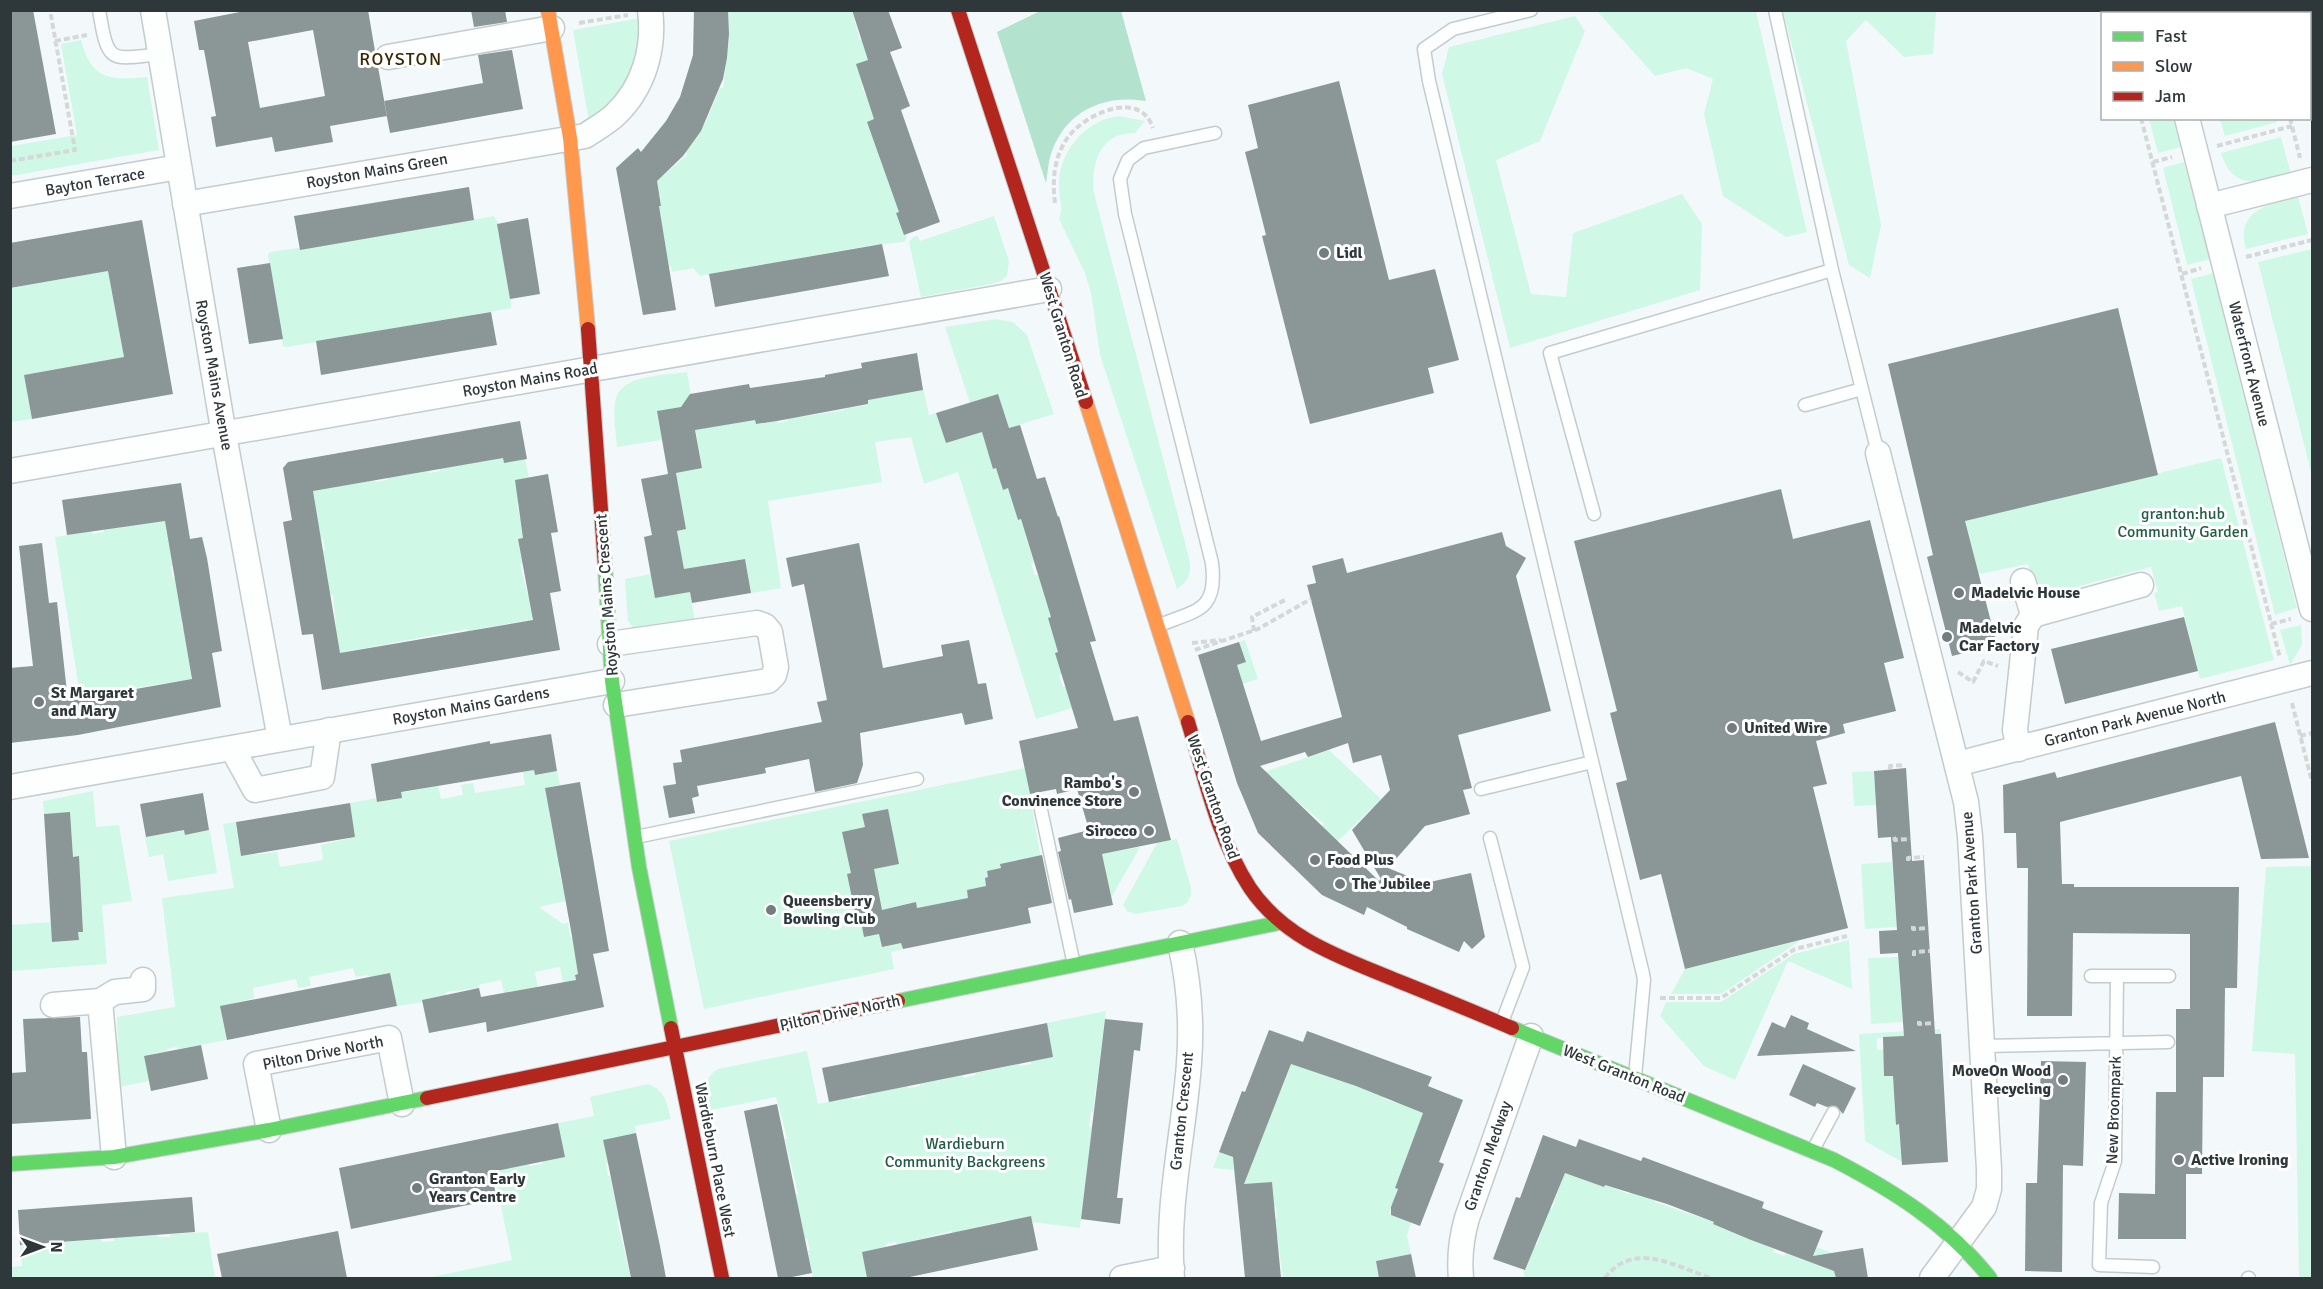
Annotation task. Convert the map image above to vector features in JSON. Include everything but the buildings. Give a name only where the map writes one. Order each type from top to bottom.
[{"type":"street","name":"Royston Mains Avenue","points":[[153,10],[224,435],[280,739]]},
{"type":"street","name":"West Granton Road","points":[[958,10],[1027,217],[1223,834],[1232,857],[1261,903],[1279,923],[1323,950],[1813,1151],[1875,1180],[1935,1221],[1958,1242],[1990,1278]]},
{"type":"street","points":[[570,138],[585,136],[615,116],[638,86],[650,48],[650,11]]},
{"type":"street","points":[[388,57],[550,19]]},
{"type":"street","name":"Royston Mains Crescent","points":[[550,19],[570,138],[592,369],[612,681],[635,837],[676,1047]]},
{"type":"street","name":"Waterfront Avenue","points":[[2188,120],[2313,609]]},
{"type":"street","name":"Royston Mains Green","points":[[185,204],[570,138]]},
{"type":"street","name":"Bayton Terrace","points":[[10,196],[179,167]]},
{"type":"street","points":[[2209,206],[2307,172]]},
{"type":"street","name":"Royston Mains Road","points":[[10,471],[1049,289]]},
{"type":"street","name":"Granton Park Avenue","points":[[1878,453],[1957,764],[1971,836],[1989,1189],[1984,1207],[1958,1242]]},
{"type":"street","points":[[2023,581],[2033,615]]},
{"type":"street","points":[[2019,749],[2015,730],[2026,626],[2033,615],[2141,585]]},
{"type":"street","points":[[610,644],[757,623],[765,626],[770,632],[777,667],[774,675],[768,681],[616,705]]},
{"type":"street","name":"Granton Park Avenue North","points":[[1957,764],[2313,673]]},
{"type":"street","name":"Royston Mains Gardens","points":[[10,787],[612,681]]},
{"type":"street","points":[[232,748],[255,790],[322,777],[329,730]]},
{"type":"street","name":"Pilton Drive North","points":[[10,1164],[114,1157],[269,1130],[1279,923]]},
{"type":"street","name":"Granton Crescent","points":[[1172,1273],[1172,1213],[1190,1037],[1188,998],[1180,943]]},
{"type":"street","points":[[53,1005],[100,1001],[115,992],[143,989],[142,980]]},
{"type":"street","points":[[100,1001],[114,1157]]},
{"type":"street","name":"Granton Medway","points":[[1461,1278],[1459,1260],[1461,1238],[1531,1036]]},
{"type":"street","name":"Pilton Drive North","points":[[269,1130],[256,1064],[389,1038],[402,1104]]},
{"type":"street","name":"Wardieburn Place West","points":[[676,1047],[722,1278]]},
{"type":"street","points":[[1932,1278],[1958,1242]]},
{"type":"street","points":[[1122,1278],[1172,1273]]},
{"type":"lane","points":[[99,10],[108,49],[113,55],[121,59],[160,54]]},
{"type":"lane","points":[[1531,10],[1454,29],[1424,49],[1431,93],[1643,974],[1635,1079]]},
{"type":"lane","points":[[1775,10],[1832,270],[1878,453]]},
{"type":"lane","points":[[1156,627],[1200,608],[1210,597],[1215,583],[1212,562],[1125,214],[1120,179],[1128,160],[1144,148],[1215,133]]},
{"type":"lane","points":[[1594,514],[1550,353],[1832,270]]},
{"type":"lane","points":[[1805,405],[1862,389]]},
{"type":"lane","points":[[1481,789],[1592,762]]},
{"type":"lane","points":[[635,837],[917,779]]},
{"type":"lane","points":[[1041,810],[1074,965]]},
{"type":"lane","points":[[1490,838],[1523,966],[1501,1023]]},
{"type":"lane","points":[[2091,976],[2169,976]]},
{"type":"lane","name":"New Broompark","points":[[2117,976],[2115,1161],[2101,1203],[2099,1265],[2153,1267]]},
{"type":"lane","points":[[2116,1042],[2168,1042]]},
{"type":"lane","name":"New Broompark","points":[[1983,1046],[2116,1042]]},
{"type":"lane","points":[[1813,1151],[1833,1113]]},
{"type":"path","points":[[10,161],[75,150],[50,10]]},
{"type":"path","points":[[550,19],[650,11]]},
{"type":"path","points":[[1027,217],[1055,207],[1053,184],[1058,158],[1069,136],[1087,120],[1105,110],[1123,107],[1140,111],[1150,119],[1159,146]]},
{"type":"path","points":[[2142,120],[2283,668]]},
{"type":"path","points":[[2290,120],[2307,172]]},
{"type":"path","points":[[2219,145],[2292,126]]},
{"type":"path","points":[[2153,162],[2182,155]]},
{"type":"path","points":[[2249,256],[2313,240]]},
{"type":"path","points":[[2182,274],[2211,265]]},
{"type":"path","points":[[1256,630],[1252,617],[1287,598]]},
{"type":"path","points":[[1166,660],[1256,630],[1311,599]]},
{"type":"path","points":[[1162,646],[1230,639]]},
{"type":"path","points":[[1928,650],[1973,682],[1984,661],[1997,667],[2006,649],[2024,645]]},
{"type":"path","points":[[2291,701],[2313,782]]},
{"type":"path","points":[[2300,736],[2313,733]]},
{"type":"path","points":[[1890,769],[1890,766],[1905,765]]},
{"type":"path","points":[[1894,837],[1894,840],[1910,839]]},
{"type":"path","points":[[1908,861],[1908,858],[1924,857]]},
{"type":"path","points":[[1913,926],[1913,929],[1929,928]]},
{"type":"path","points":[[1642,998],[1722,998],[1795,949],[1847,936]]},
{"type":"path","points":[[1914,956],[1914,952],[1930,951]]},
{"type":"path","points":[[1919,1021],[1919,1024],[1935,1023]]},
{"type":"path","points":[[1605,1278],[1620,1263],[1630,1258],[1642,1257],[1655,1259],[1711,1278]]},
{"type":"green space","points":[[1042,10],[1121,11],[1146,101],[1116,100],[1089,108],[1078,115],[1067,125],[1052,151],[1046,183],[997,32]]},
{"type":"green space","points":[[728,11],[852,11],[860,40],[863,39],[870,59],[862,87],[876,119],[867,122],[904,211],[896,214],[907,238],[904,242],[873,245],[700,276],[693,268],[672,272],[671,266],[669,267],[659,206],[661,206],[660,195],[657,195],[655,182],[687,155],[685,152],[706,122],[720,88],[723,88],[729,40]]},
{"type":"green space","points":[[1597,11],[1756,11],[1807,232],[1786,237],[1723,196],[1704,114],[1713,79],[1686,68],[1655,76]]},
{"type":"green space","points":[[1783,11],[1936,11],[1933,54],[1904,57],[1866,20],[1846,41],[1881,225],[1870,278],[1849,265]]},
{"type":"green space","points":[[1575,16],[1585,31],[1540,141],[1496,160],[1531,294],[1566,297],[1573,233],[1682,194],[1702,224],[1700,290],[1510,348],[1442,74],[1449,47]]},
{"type":"green space","points":[[641,18],[638,52],[630,78],[615,100],[589,122],[573,30]]},
{"type":"green space","points":[[81,40],[91,64],[104,75],[123,78],[147,77],[159,150],[11,176],[11,146],[77,135],[61,44]]},
{"type":"green space","points":[[1120,116],[1145,121],[1135,133],[1123,134],[1114,138],[1101,150],[1097,158],[1093,189],[1189,558],[1189,576],[1177,589],[1100,355],[1091,293],[1085,273],[1059,219],[1061,210],[1059,187],[1064,158],[1087,129],[1108,118]]},
{"type":"green space","points":[[2149,120],[2173,120],[2181,147],[2158,153]]},
{"type":"green space","points":[[2220,120],[2276,120],[2277,122],[2225,136]]},
{"type":"green space","points":[[2281,137],[2291,174],[2269,180],[2240,179],[2226,165],[2221,153]]},
{"type":"green space","points":[[2184,162],[2210,259],[2187,265],[2163,168]]},
{"type":"green space","points":[[2298,196],[2308,234],[2246,249],[2245,225],[2250,217],[2267,206]]},
{"type":"green space","points":[[494,216],[498,223],[511,308],[283,346],[268,255],[270,252]]},
{"type":"green space","points":[[994,216],[1009,261],[1007,276],[992,284],[921,297],[909,242],[913,237],[918,236],[920,241]]},
{"type":"green space","points":[[2311,249],[2312,255],[2312,476],[2258,262]]},
{"type":"green space","points":[[108,271],[124,357],[24,375],[32,419],[11,422],[11,288]]},
{"type":"green space","points":[[2213,273],[2297,608],[2275,615],[2191,279]]},
{"type":"green space","points":[[995,319],[1013,322],[1027,335],[1054,414],[1009,428],[999,398],[995,395],[970,403],[945,327]]},
{"type":"green space","points":[[687,372],[691,396],[687,399],[687,406],[661,411],[658,418],[662,440],[617,447],[615,404],[624,386],[644,378]]},
{"type":"green space","points":[[923,387],[929,415],[936,413],[946,443],[984,429],[993,469],[996,468],[1003,489],[1011,487],[1018,520],[1021,519],[1034,563],[1031,564],[1035,575],[1038,575],[1051,617],[1048,619],[1052,630],[1055,630],[1062,674],[1059,676],[1063,687],[1066,686],[1072,708],[1036,719],[958,472],[924,484],[911,437],[875,442],[882,482],[768,501],[781,588],[751,593],[745,559],[710,564],[710,566],[685,574],[677,531],[686,529],[676,473],[702,468],[696,432],[691,428],[755,417],[756,424],[777,421],[778,423],[788,421],[787,419],[868,405],[867,398]]},
{"type":"green space","points":[[498,456],[525,459],[529,478],[517,504],[525,538],[518,539],[522,563],[520,564],[528,596],[549,593],[532,617],[533,623],[529,624],[528,620],[468,631],[467,629],[344,652],[340,656],[314,633],[336,629],[333,595],[330,594],[323,551],[325,550],[311,489],[374,480],[375,482],[429,471],[430,473]]},
{"type":"green space","name":"granton:hub Community Garden","points":[[2221,458],[2274,660],[2200,679],[2182,606],[2159,611],[2154,593],[2158,592],[2151,567],[2046,595],[2033,590],[2028,564],[1979,574],[1927,530]]},
{"type":"green space","points":[[186,518],[173,566],[171,566],[183,622],[181,623],[185,633],[192,682],[188,680],[119,690],[119,692],[97,696],[86,733],[55,537],[91,531],[92,534],[104,532],[104,529]]},
{"type":"green space","points":[[651,574],[654,594],[659,597],[690,592],[695,623],[635,630],[628,621],[625,579]]},
{"type":"green space","points":[[2301,625],[2302,645],[2290,665],[2280,630]]},
{"type":"green space","points":[[1245,640],[1258,679],[1242,684],[1237,665],[1246,662],[1239,642]]},
{"type":"green space","points":[[1329,750],[1381,799],[1329,850],[1314,836],[1324,824],[1292,797],[1282,808],[1268,775],[1239,788],[1237,784],[1261,773]]},
{"type":"green space","points":[[533,767],[535,775],[557,771],[560,785],[547,788],[549,811],[560,866],[558,867],[566,901],[539,907],[563,924],[568,923],[570,936],[593,954],[597,970],[575,975],[576,984],[563,983],[560,967],[535,972],[538,988],[504,993],[501,980],[478,985],[479,988],[446,992],[446,995],[423,1000],[423,1002],[397,1006],[394,992],[367,975],[356,977],[353,968],[309,977],[311,986],[298,988],[296,979],[253,988],[254,998],[220,1007],[227,1040],[178,1049],[177,1047],[144,1056],[149,1081],[119,1087],[117,1017],[175,1007],[162,898],[234,888],[223,824],[236,822],[241,856],[277,852],[280,867],[323,860],[321,845],[355,837],[350,803],[377,798],[378,802],[401,798],[400,790],[405,792],[438,786],[441,799],[463,795],[461,785],[473,783],[475,793],[525,785],[523,772]]},
{"type":"green space","points":[[1025,768],[1049,904],[1043,905],[1033,857],[1000,864],[1003,877],[998,878],[997,869],[987,871],[986,886],[969,899],[917,908],[915,902],[896,913],[903,949],[891,952],[894,969],[704,1009],[669,841]]},
{"type":"green space","points":[[1874,771],[1876,805],[1854,806],[1852,772]]},
{"type":"green space","points":[[93,791],[96,827],[119,825],[132,901],[102,905],[107,964],[11,971],[11,925],[51,922],[53,942],[78,940],[78,932],[83,931],[83,918],[77,918],[76,899],[81,898],[79,857],[73,857],[70,813],[44,814],[43,801]]},
{"type":"green space","points":[[184,827],[185,835],[210,830],[217,873],[168,881],[163,854],[149,857],[145,837],[180,831]]},
{"type":"green space","points":[[1177,839],[1191,888],[1191,895],[1187,903],[1182,906],[1136,914],[1127,911],[1123,905],[1157,843]]},
{"type":"green space","points":[[1140,847],[1111,898],[1102,854]]},
{"type":"green space","points":[[1892,862],[1897,927],[1865,929],[1861,864]]},
{"type":"green space","points":[[2312,866],[2312,1278],[2299,1278],[2295,1054],[2252,1051],[2266,867]]},
{"type":"green space","points":[[1801,940],[1721,994],[1671,994],[1685,969]]},
{"type":"green space","points":[[1849,940],[1852,989],[1788,961],[1735,1080],[1704,1066],[1660,1016],[1666,1002],[1721,1002],[1794,954]]},
{"type":"green space","points":[[1898,957],[1903,1022],[1871,1024],[1868,958]]},
{"type":"green space","name":"Wardieburn Community Backgreens","points":[[1106,1011],[1089,1127],[1092,1127],[1080,1228],[1032,1222],[1031,1217],[1007,1220],[952,1233],[952,1231],[897,1245],[896,1242],[886,1244],[886,1247],[862,1252],[867,1278],[813,1278],[808,1251],[810,1250],[807,1239],[805,1239],[796,1195],[798,1194],[785,1139],[787,1138],[776,1097],[711,1110],[708,1098],[707,1082],[718,1069],[807,1051],[818,1104],[852,1097],[853,1099],[865,1097],[865,1095],[907,1086],[908,1088],[920,1086],[920,1084],[963,1075],[963,1078],[975,1075],[975,1073],[1019,1064],[1020,1066],[1031,1064],[1031,1061],[1053,1057],[1047,1023]]},
{"type":"green space","points":[[1940,1029],[1941,1034],[1877,1038],[1877,1050],[1897,1049],[1893,1076],[1897,1125],[1902,1124],[1910,1149],[1902,1162],[1865,1141],[1859,1034]]},
{"type":"green space","points":[[1289,1061],[1383,1096],[1393,1102],[1394,1100],[1426,1112],[1422,1116],[1389,1214],[1411,1222],[1407,1236],[1411,1254],[1376,1261],[1379,1278],[1283,1278],[1272,1182],[1235,1185],[1234,1170],[1213,1168],[1219,1152],[1250,1164],[1290,1068]]},
{"type":"green space","points":[[648,1084],[662,1093],[671,1119],[635,1126],[636,1133],[603,1141],[608,1163],[606,1164],[608,1176],[610,1176],[630,1278],[427,1278],[512,1260],[487,1138],[530,1166],[542,1164],[558,1123],[594,1116],[590,1097]]},
{"type":"green space","points":[[1563,1170],[1603,1187],[1605,1185],[1629,1194],[1630,1190],[1655,1199],[1655,1202],[1714,1222],[1714,1225],[1752,1236],[1751,1240],[1774,1249],[1773,1252],[1784,1256],[1786,1253],[1811,1262],[1817,1247],[1831,1253],[1836,1278],[1525,1278],[1523,1270],[1537,1245],[1548,1209],[1552,1209],[1564,1174]]},
{"type":"green space","points":[[208,1232],[215,1278],[11,1278],[11,1267],[22,1266],[20,1245],[46,1243],[46,1246],[101,1239],[102,1242],[114,1241],[114,1238],[157,1235],[158,1237],[170,1237],[170,1234]]},
{"type":"traffic: fast","points":[[605,566],[612,681],[639,867],[671,1028]]},
{"type":"traffic: fast","points":[[898,1001],[1279,923]]},
{"type":"traffic: fast","points":[[1512,1028],[1834,1160],[1878,1184],[1919,1211],[1956,1242],[1990,1278]]},
{"type":"traffic: fast","points":[[10,1164],[114,1157],[269,1130],[427,1098]]},
{"type":"traffic: slow","points":[[548,10],[570,138],[588,329]]},
{"type":"traffic: slow","points":[[1086,402],[1188,722]]},
{"type":"traffic: jam","points":[[958,10],[1086,402]]},
{"type":"traffic: jam","points":[[588,329],[605,566]]},
{"type":"traffic: jam","points":[[1188,722],[1213,808],[1229,849],[1250,888],[1264,906],[1298,934],[1336,955],[1512,1028]]},
{"type":"traffic: jam","points":[[427,1098],[898,1001]]},
{"type":"traffic: jam","points":[[671,1028],[722,1278]]},
{"type":"place","name":"Lidl","points":[[1324,253]]},
{"type":"place","name":"Madelvic House","points":[[1959,593]]},
{"type":"place","name":"Madelvic Car Factory","points":[[1947,637]]},
{"type":"place","name":"St Margaret and Mary","points":[[39,702]]},
{"type":"place","name":"United Wire","points":[[1732,728]]},
{"type":"place","name":"Rambo's Convinence Store","points":[[1134,792]]},
{"type":"place","name":"Sirocco","points":[[1149,831]]},
{"type":"place","name":"Food Plus","points":[[1315,860]]},
{"type":"place","name":"The Jubilee","points":[[1340,884]]},
{"type":"place","name":"Queensberry Bowling Club","points":[[771,910]]},
{"type":"place","name":"MoveOn Wood Recycling","points":[[2063,1080]]},
{"type":"place","name":"Active Ironing","points":[[2179,1160]]},
{"type":"place","name":"Granton Early Years Centre","points":[[417,1188]]},
{"type":"district","name":"ROYSTON","points":[[401,59]]}]
